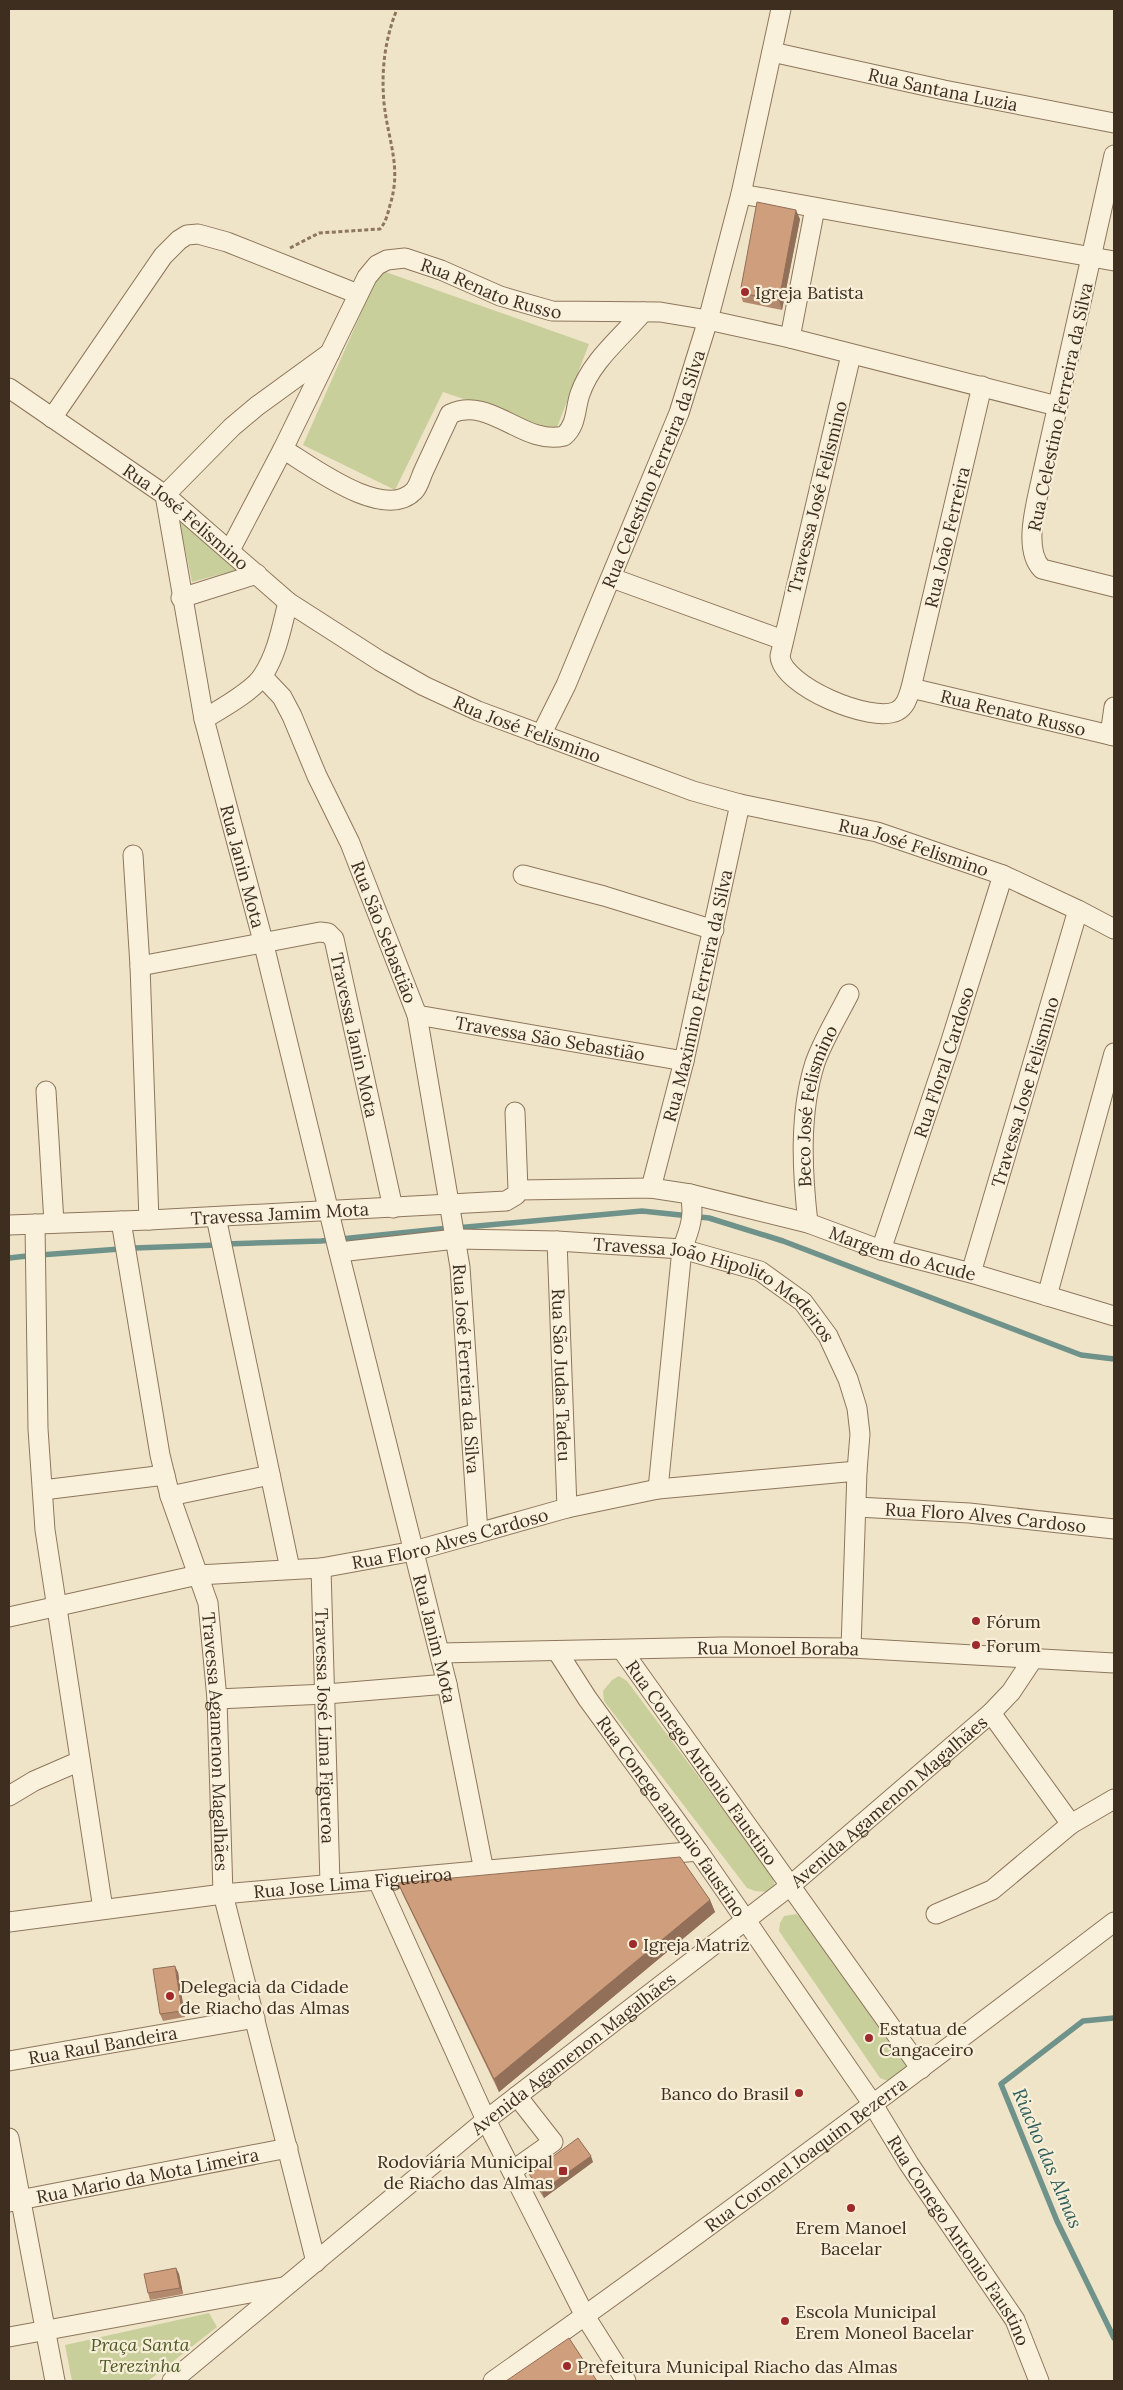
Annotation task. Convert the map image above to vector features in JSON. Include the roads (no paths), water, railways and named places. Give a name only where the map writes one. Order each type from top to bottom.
[{"type":"street","name":"Rua Celestino Ferreira da Silva","points":[[541,735],[566,685],[612,578],[679,412],[708,320],[741,194],[781,9]]},
{"type":"street","name":"Rua Santana Luzia","points":[[772,52],[944,90],[1114,123]]},
{"type":"street","name":"Rua Celestino Ferreira da Silva","points":[[1114,155],[1057,406],[1034,516],[1032,546],[1038,565],[1049,572],[1114,587]]},
{"type":"street","name":"Rua Celestino Ferreira da Silva","points":[[741,194],[1114,261]]},
{"type":"street","points":[[790,338],[815,208]]},
{"type":"street","points":[[52,418],[163,256],[170,247],[187,236],[198,234],[214,238],[358,294]]},
{"type":"street","name":"Rua Renato Russo","points":[[230,550],[283,449],[366,277],[377,265],[387,260],[405,258],[419,261],[500,296],[552,311],[660,312],[708,320]]},
{"type":"street","points":[[283,449],[352,490],[371,498],[400,499],[415,490],[450,414],[458,410],[475,409],[546,437],[564,436],[571,428],[580,394],[590,371],[643,312]]},
{"type":"street","points":[[708,320],[790,338],[1057,406]]},
{"type":"street","points":[[165,495],[232,427],[257,406],[330,353]]},
{"type":"street","name":"Travessa José Felismino","points":[[852,355],[783,640],[780,661],[789,675],[822,695],[848,707],[883,715],[890,714],[904,706],[912,688]]},
{"type":"street","name":"Rua João Ferreira","points":[[912,688],[982,386]]},
{"type":"street","name":"Rua José Felismino","points":[[9,388],[165,495],[288,602],[311,618],[424,686],[541,735],[604,756],[694,791],[740,804],[877,832],[1003,875],[1114,929]]},
{"type":"street","name":"Rua Janin Mota","points":[[165,495],[181,598],[204,719],[263,942],[330,1210],[336,1243]]},
{"type":"street","points":[[181,598],[257,574]]},
{"type":"street","points":[[612,578],[783,640]]},
{"type":"street","points":[[204,719],[225,706],[263,676],[280,634],[288,602]]},
{"type":"street","name":"Rua São Sebastião","points":[[263,676],[282,697],[292,716],[317,776],[350,843],[417,1015],[450,1206]]},
{"type":"street","name":"Rua Renato Russo","points":[[912,688],[1112,736]]},
{"type":"street","points":[[1112,736],[1114,707]]},
{"type":"street","name":"Rua Maximino Ferreira da Silva","points":[[651,1188],[684,1061],[740,804]]},
{"type":"street","points":[[133,855],[140,966],[149,1220]]},
{"type":"street","points":[[523,875],[604,896],[714,930]]},
{"type":"street","name":"Rua Floral Cardoso","points":[[881,1250],[949,1047],[1003,875]]},
{"type":"street","name":"Travessa Jose Felismino","points":[[971,1274],[1078,910]]},
{"type":"street","name":"Travessa Janin Mota","points":[[140,966],[263,942],[328,932],[334,939],[393,1208]]},
{"type":"street","name":"Beco José Felismino","points":[[808,1222],[803,1182],[806,1097],[816,1061],[849,994]]},
{"type":"street","name":"Travessa São Sebastião","points":[[417,1015],[684,1061]]},
{"type":"street","points":[[1047,1296],[1114,1053]]},
{"type":"street","points":[[46,1091],[54,1223]]},
{"type":"street","points":[[515,1112],[512,1195],[651,1188]]},
{"type":"street","name":"Margem do Acude","points":[[651,1188],[692,1209],[808,1222],[881,1250],[1114,1316]]},
{"type":"street","name":"Travessa Jamim Mota","points":[[9,1225],[450,1206],[512,1195]]},
{"type":"street","name":"Rua José Ferreira da Silva","points":[[450,1206],[460,1267],[478,1533]]},
{"type":"street","points":[[658,1489],[682,1249],[692,1209]]},
{"type":"street","points":[[216,1216],[290,1569]]},
{"type":"street","name":"Travessa Agamenon Magalhães","points":[[121,1221],[165,1475],[170,1496],[208,1603],[217,1699],[223,1894],[316,2262]]},
{"type":"street","points":[[35,1224],[38,1429],[45,1530],[103,1909]]},
{"type":"street","name":"Travessa João Hipolito Medeiros","points":[[336,1243],[456,1239],[557,1241],[682,1249],[760,1271],[803,1302],[828,1336],[848,1379],[857,1408],[860,1434],[856,1471]]},
{"type":"street","name":"Rua São Judas Tadeu","points":[[557,1241],[567,1508]]},
{"type":"street","name":"Rua Janim Mota","points":[[336,1243],[440,1653],[484,1871]]},
{"type":"street","points":[[852,1648],[857,1507],[856,1471]]},
{"type":"street","name":"Rua Floro Alves Cardoso","points":[[9,1617],[198,1575],[321,1568],[414,1551],[567,1508],[658,1489],[856,1471]]},
{"type":"street","points":[[42,1490],[165,1475]]},
{"type":"street","points":[[170,1496],[270,1475]]},
{"type":"street","name":"Rua Floro Alves Cardoso","points":[[857,1507],[969,1513],[1114,1529]]},
{"type":"street","name":"Travessa José Lima Figueroa","points":[[321,1568],[330,1884]]},
{"type":"street","name":"Rua Monoel Boraba","points":[[440,1653],[724,1648],[852,1648],[1114,1663]]},
{"type":"street","name":"Rua Conego Antonio Faustino","points":[[622,1650],[921,2069]]},
{"type":"street","name":"Rua Conego antonio faustino","points":[[557,1651],[872,2103]]},
{"type":"street","name":"Avenida Agamenon Magalhães","points":[[172,2381],[195,2372],[286,2287],[486,2120],[790,1886],[991,1713],[1011,1692],[1034,1659]]},
{"type":"street","points":[[217,1699],[326,1694],[447,1684]]},
{"type":"street","points":[[991,1713],[1071,1824]]},
{"type":"street","points":[[9,1796],[34,1781],[80,1761]]},
{"type":"street","points":[[936,1914],[992,1890],[1071,1824],[1114,1799]]},
{"type":"street","name":"Rua Jose Lima Figueiroa","points":[[9,1922],[223,1894],[698,1851]]},
{"type":"street","points":[[378,1880],[486,2120],[585,2316],[626,2381]]},
{"type":"street","name":"Rua Coronel Joaquim Bezerra","points":[[493,2381],[585,2316],[872,2103],[921,2069],[1114,1922]]},
{"type":"street","name":"Rua Raul Bandeira","points":[[9,2061],[255,2018]]},
{"type":"street","points":[[512,2171],[553,2142],[517,2096]]},
{"type":"street","name":"Rua Conego Antonio Faustino","points":[[872,2103],[909,2164],[1015,2320],[1039,2381]]},
{"type":"street","points":[[9,2138],[15,2201],[46,2330],[55,2381]]},
{"type":"street","name":"Rua Mario da Mota Limeira","points":[[15,2201],[288,2148]]},
{"type":"street","name":"Avenida Agamenon Magalhães","points":[[9,2337],[286,2287]]},
{"type":"waterway","points":[[456,1228],[642,1211],[709,1218],[783,1241],[1081,1355],[1114,1359]]},
{"type":"waterway","points":[[225,1244],[321,1241],[449,1228]]},
{"type":"waterway","points":[[134,1248],[218,1245]]},
{"type":"waterway","points":[[40,1255],[120,1249]]},
{"type":"waterway","points":[[9,1258],[27,1256]]},
{"type":"waterway","name":"Riacho das Almas","points":[[1114,2018],[1083,2021],[1001,2084],[1057,2221],[1114,2338]]},
{"type":"place","name":"Igreja Batista","points":[[745,292]]},
{"type":"place","name":"Fórum","points":[[976,1621]]},
{"type":"place","name":"Forum","points":[[976,1645]]},
{"type":"place","name":"Igreja Matriz","points":[[633,1944]]},
{"type":"place","name":"Delegacia da Cidade de Riacho das Almas","points":[[170,1996]]},
{"type":"place","name":"Estatua de Cangaceiro","points":[[869,2038]]},
{"type":"place","name":"Banco do Brasil","points":[[799,2093]]},
{"type":"place","name":"Rodoviária Municipal de Riacho das Almas","points":[[563,2171]]},
{"type":"place","name":"Erem Manoel Bacelar","points":[[851,2208]]},
{"type":"place","name":"Escola Municipal Erem Moneol Bacelar","points":[[785,2321]]},
{"type":"place","name":"Prefeitura Municipal Riacho das Almas","points":[[567,2366]]},
{"type":"park label","name":"Praça Santa Terezinha","points":[[140,2354]]}]
